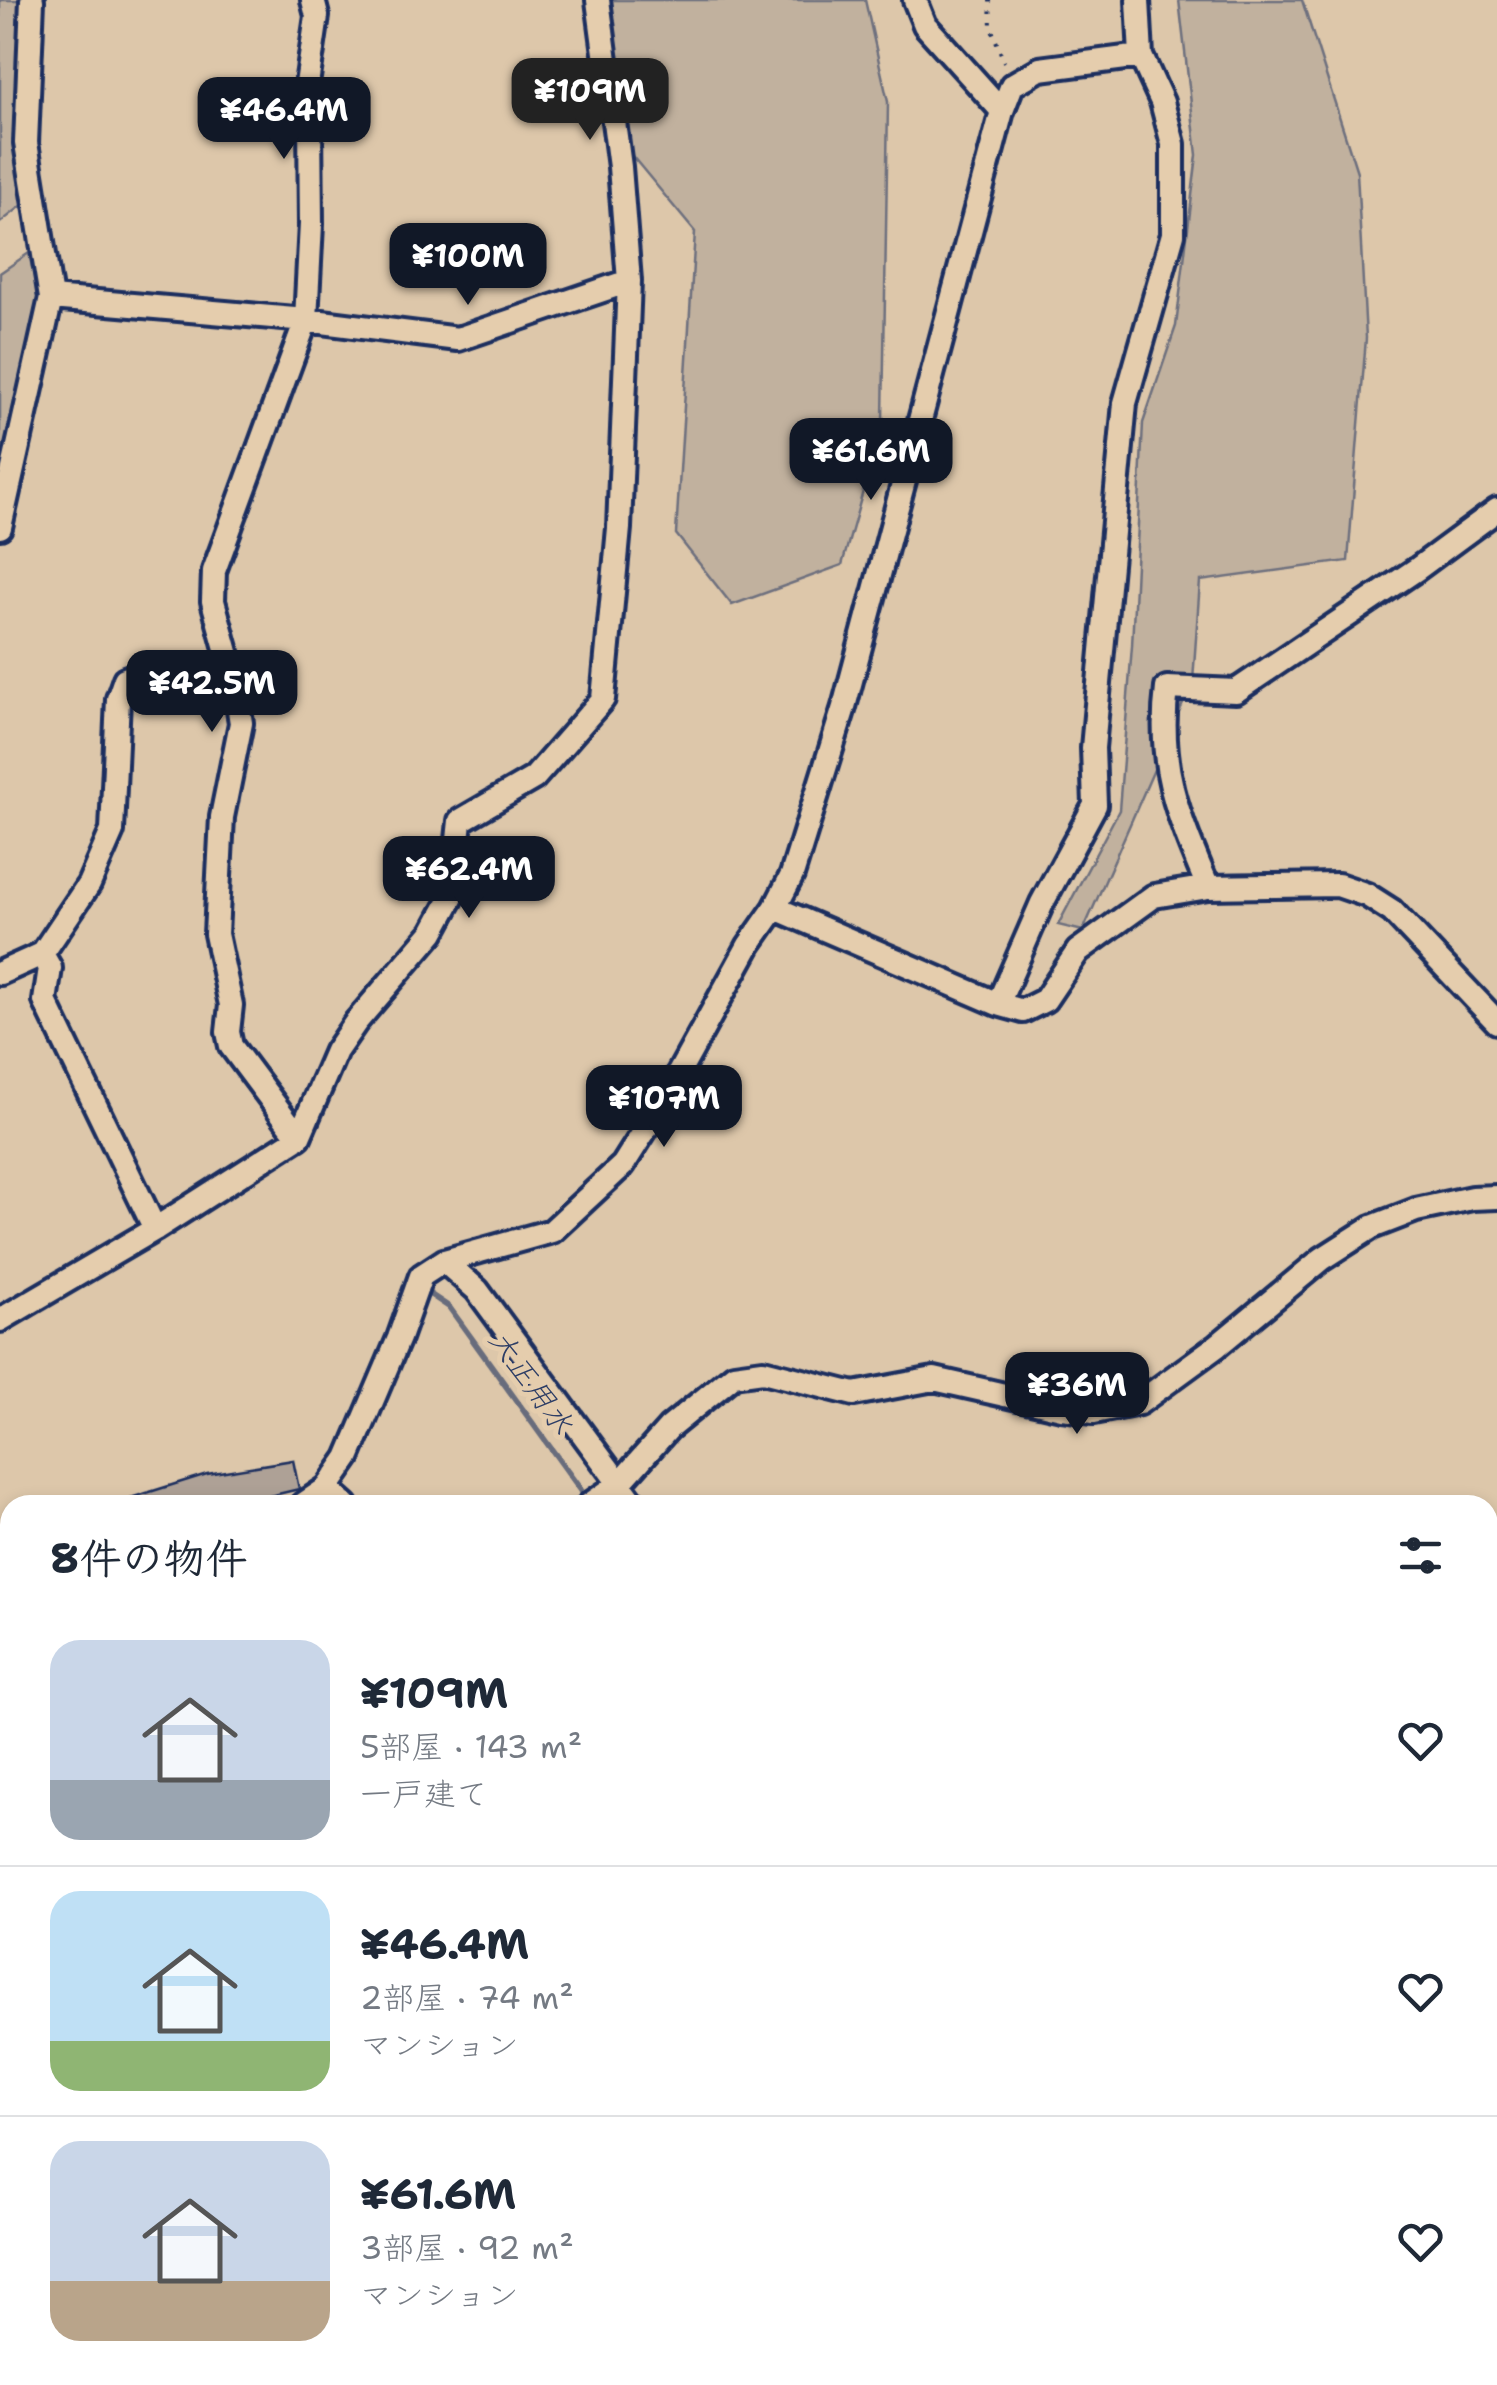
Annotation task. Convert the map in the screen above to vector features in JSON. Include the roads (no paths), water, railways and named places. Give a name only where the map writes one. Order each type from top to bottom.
[{"type":"street","points":[[0,526],[51,298],[26,144],[32,0]]},
{"type":"street","points":[[299,1138],[231,1046],[228,1032],[231,1005],[216,934],[222,817],[242,723],[213,600],[214,571],[306,320],[311,224],[306,90],[317,16],[313,0]]},
{"type":"street","points":[[0,1320],[155,1230],[299,1138],[336,1051],[433,932],[452,897],[460,820],[534,778],[602,699],[618,528],[629,281],[620,167],[598,0]]},
{"type":"street","points":[[915,0],[925,25],[1002,111]]},
{"type":"street","points":[[998,1004],[1042,903],[1095,805],[1093,748],[1125,403],[1173,234],[1173,144],[1162,102],[1140,56],[1138,0]]},
{"type":"street","points":[[317,1495],[327,1488],[348,1458],[421,1276],[444,1262],[552,1231],[623,1164],[664,1100],[749,944],[775,908],[792,875],[844,707],[1012,85],[1040,68],[1140,56]]},
{"type":"street","points":[[51,298],[306,320],[458,339],[629,281]]},
{"type":"street","points":[[1208,886],[1166,772],[1162,725],[1167,688],[1236,690],[1497,510]]},
{"type":"street","points":[[0,973],[42,954],[88,884],[112,831],[118,700],[125,679],[141,673],[174,678],[234,678]]},
{"type":"street","points":[[775,908],[1022,1011],[1045,1000],[1078,951],[1154,896],[1208,886],[1338,885],[1367,895],[1392,911],[1497,1022]]},
{"type":"street","points":[[42,954],[50,968],[44,1001],[155,1230]]},
{"type":"street","points":[[444,1262],[478,1290],[605,1493],[668,1428],[734,1375],[763,1371],[854,1394],[934,1379],[1094,1412],[1139,1403],[1322,1259],[1372,1227],[1416,1210],[1497,1197]]},
{"type":"street","points":[[327,1488],[335,1495]]},
{"type":"waterway","name":"大正用水","points":[[428,1293],[449,1307],[584,1495]]}]
